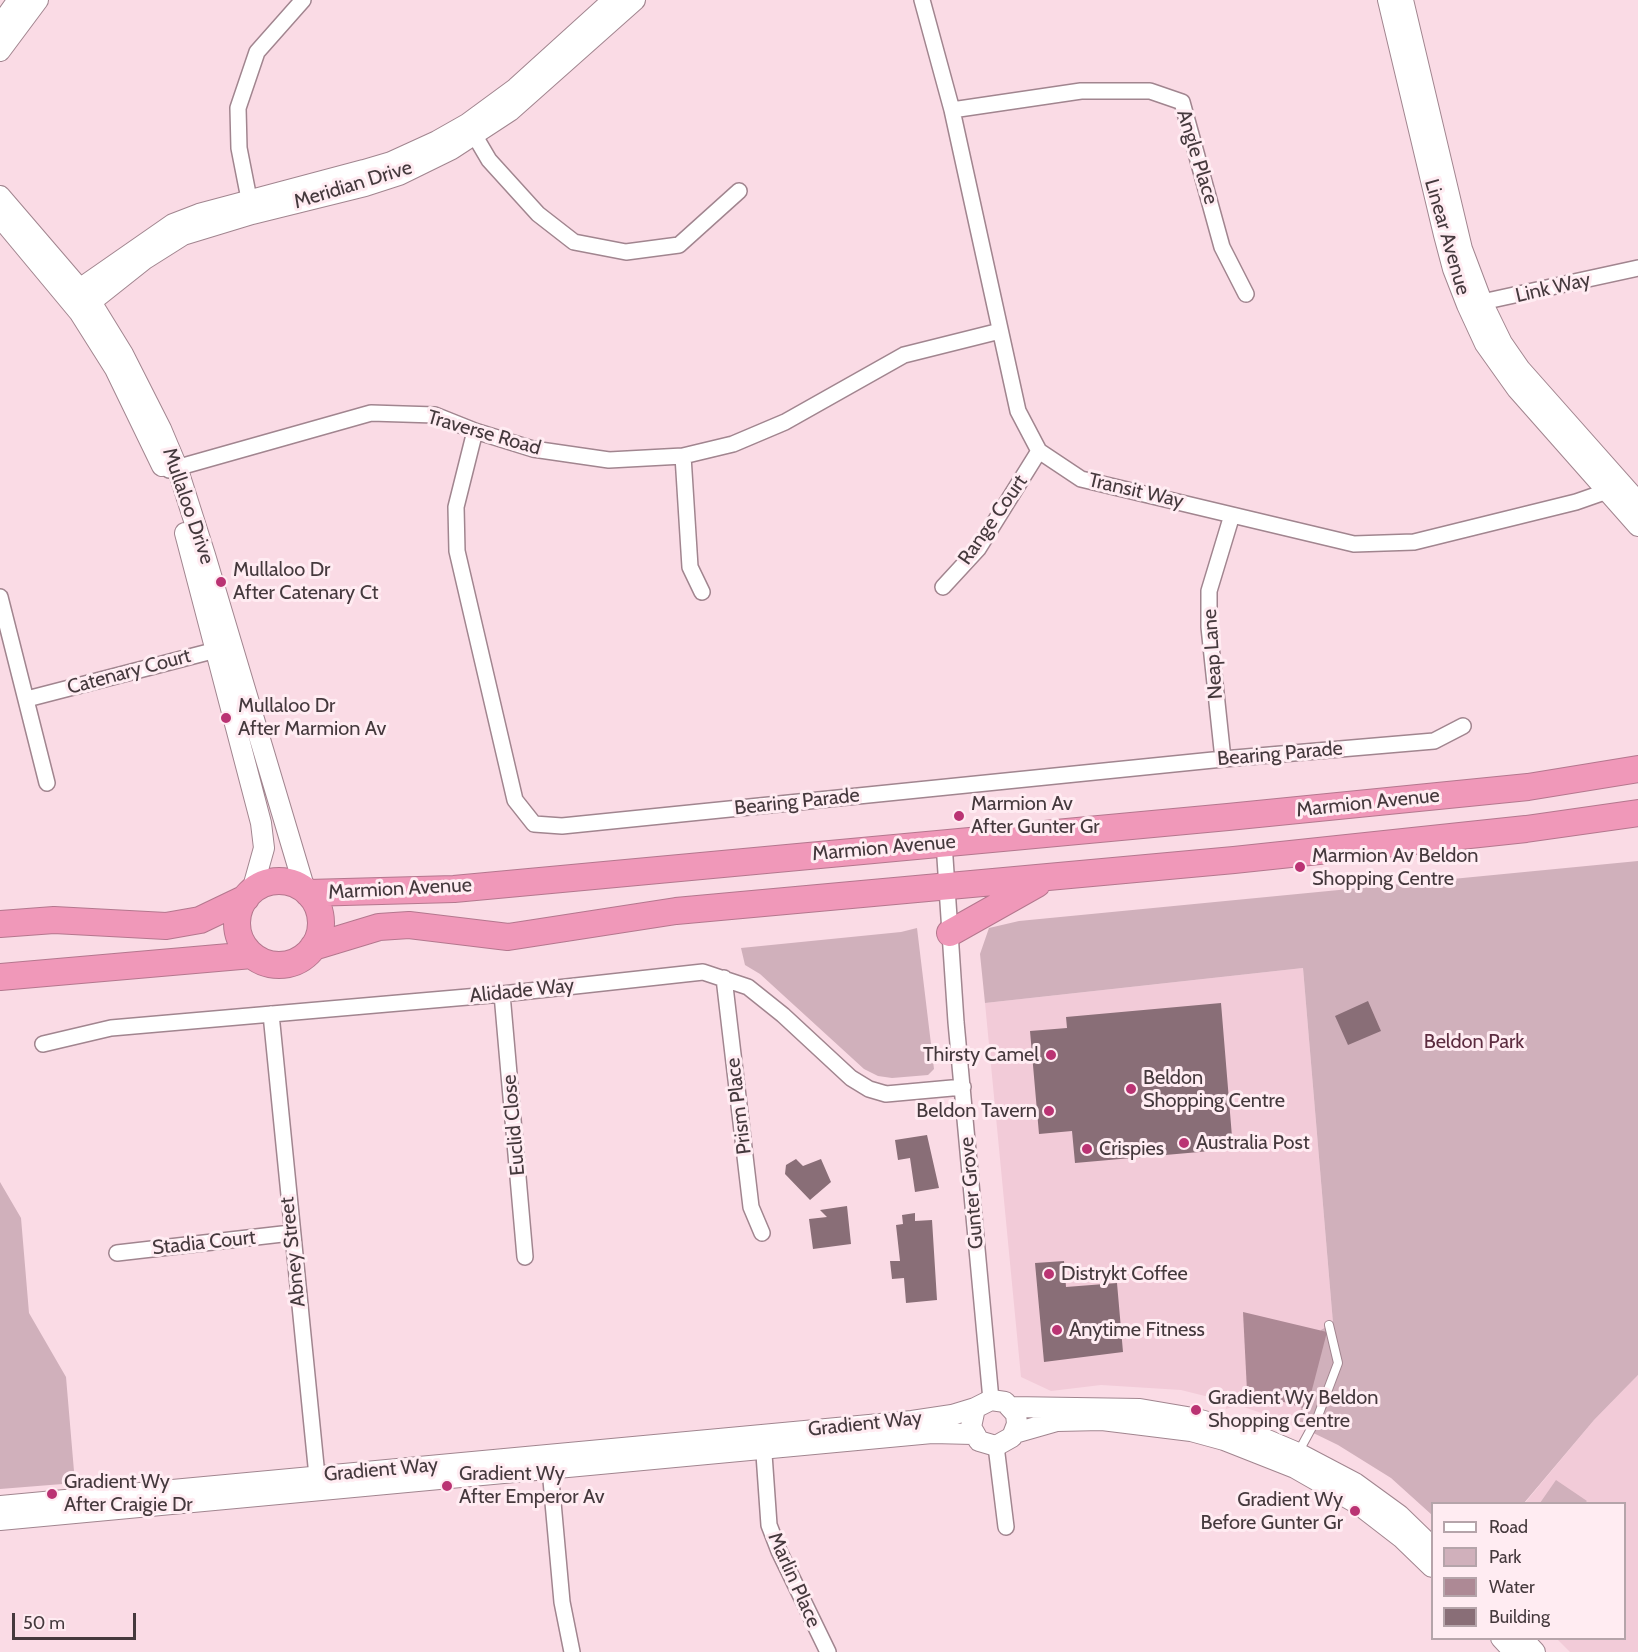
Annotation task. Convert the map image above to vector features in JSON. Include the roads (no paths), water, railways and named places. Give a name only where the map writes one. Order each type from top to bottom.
[{"type":"highway","points":[[1528,787],[1539,776],[1638,759]]},
{"type":"highway","name":"Marmion Avenue","points":[[307,892],[454,889],[1528,787],[1638,770]]},
{"type":"highway","name":"Marmion Avenue","points":[[314,947],[379,927],[409,925],[508,937],[676,911],[1048,878],[1526,830],[1638,813]]},
{"type":"highway","points":[[950,933],[1048,878]]},
{"type":"highway","points":[[0,924],[54,920],[166,926],[200,920],[262,885],[284,881],[307,892],[319,909],[321,929],[314,947],[301,959],[285,965],[267,963],[252,955],[245,947],[238,928],[241,907],[249,894]]},
{"type":"highway","points":[[0,977],[252,955]]},
{"type":"street","points":[[0,25],[18,0]]},
{"type":"street","points":[[0,51],[38,0]]},
{"type":"street","points":[[250,207],[239,148],[238,108],[257,52],[303,0]]},
{"type":"street","name":"Meridian Drive","points":[[472,129],[613,0]]},
{"type":"street","name":"Meridian Drive","points":[[80,300],[173,224],[199,214],[250,207],[391,162],[472,129],[517,105],[635,0]]},
{"type":"street","name":"Transit Way","points":[[922,0],[952,110],[1018,411],[1039,451],[1081,479],[1354,544],[1414,542],[1616,488]]},
{"type":"street","name":"Linear Avenue","points":[[1388,0],[1443,235],[1475,304],[1520,369],[1616,488],[1638,526]]},
{"type":"street","name":"Linear Avenue","points":[[1403,0],[1475,304]]},
{"type":"street","name":"Angle Place","points":[[952,110],[1081,91],[1150,91],[1182,102],[1222,247],[1246,294]]},
{"type":"street","points":[[472,129],[489,160],[538,214],[574,242],[626,252],[679,245],[739,191]]},
{"type":"street","name":"Mullaloo Drive","points":[[0,196],[80,300],[171,469],[184,526],[307,892]]},
{"type":"street","name":"Mullaloo Drive","points":[[0,217],[80,300]]},
{"type":"street","name":"Link Way","points":[[1475,304],[1638,268]]},
{"type":"street","name":"Traverse Road","points":[[171,469],[371,413],[435,415],[475,431],[533,449],[609,460],[683,456],[733,444],[784,422],[904,355],[1000,331]]},
{"type":"street","name":"Bearing Parade","points":[[475,431],[456,507],[457,551],[515,801],[534,824],[562,826],[1223,759],[1434,741],[1463,726]]},
{"type":"street","name":"Range Court","points":[[943,587],[978,549],[1039,451]]},
{"type":"street","points":[[683,456],[690,567],[702,592]]},
{"type":"street","name":"Linear Avenue","points":[[1616,488],[1638,502]]},
{"type":"street","name":"Neap Lane","points":[[1223,759],[1209,627],[1209,591],[1232,515]]},
{"type":"street","points":[[0,597],[47,783]]},
{"type":"street","name":"Mullaloo Drive","points":[[224,648],[261,823],[264,848],[249,894]]},
{"type":"street","name":"Catenary Court","points":[[27,699],[224,648]]},
{"type":"street","name":"Gunter Grove","points":[[944,843],[963,1087],[983,1404]]},
{"type":"street","name":"Alidade Way","points":[[43,1044],[111,1028],[501,994],[703,972],[748,987],[851,1078],[869,1089],[886,1094],[963,1087]]},
{"type":"street","name":"Prism Place","points":[[724,978],[751,1207],[762,1233]]},
{"type":"street","name":"Euclid Close","points":[[501,994],[525,1257]]},
{"type":"street","name":"Abney Street","points":[[271,1014],[291,1233],[318,1483]]},
{"type":"street","name":"Stadia Court","points":[[117,1253],[291,1233]]},
{"type":"street","points":[[1015,1433],[1017,1419],[1011,1407],[1002,1401],[983,1404],[971,1419],[973,1434],[983,1444],[996,1446],[1005,1443],[1015,1433],[1057,1421],[1102,1420],[1191,1431],[1224,1440],[1295,1468],[1358,1504],[1396,1533],[1431,1566]]},
{"type":"street","name":"Gradient Way","points":[[763,1442],[952,1415],[983,1404]]},
{"type":"street","points":[[1011,1407],[1044,1409],[1112,1407],[1150,1411],[1223,1425],[1298,1453],[1355,1483],[1399,1515],[1431,1546]]},
{"type":"street","name":"Gradient Way","points":[[0,1506],[318,1483],[763,1442],[932,1433],[973,1434]]},
{"type":"street","name":"Marlin Place","points":[[763,1442],[770,1525],[778,1551],[828,1652]]},
{"type":"street","points":[[996,1446],[1006,1527]]},
{"type":"street","points":[[549,1462],[562,1602],[572,1652]]},
{"type":"street","name":"Gradient Way","points":[[0,1520],[318,1483]]},
{"type":"street","points":[[1503,1640],[1514,1652]]},
{"type":"street","points":[[1524,1640],[1535,1652]]},
{"type":"lane","points":[[1298,1453],[1318,1416],[1338,1362],[1329,1325]]},
{"type":"water","points":[[1243,1312],[1327,1332],[1307,1409],[1247,1391]]},
{"type":"place","name":"Mullaloo Dr After Catenary Ct","points":[[221,582]]},
{"type":"place","name":"Mullaloo Dr After Marmion Av","points":[[226,718]]},
{"type":"place","name":"Marmion Av After Gunter Gr","points":[[959,816]]},
{"type":"place","name":"Marmion Av Beldon Shopping Centre","points":[[1300,867]]},
{"type":"place","name":"Thirsty Camel","points":[[1051,1055]]},
{"type":"place","name":"Beldon Shopping Centre","points":[[1131,1089]]},
{"type":"place","name":"Beldon Tavern","points":[[1049,1111]]},
{"type":"place","name":"Australia Post","points":[[1184,1143]]},
{"type":"place","name":"Crispies","points":[[1087,1149]]},
{"type":"place","name":"Distrykt Coffee","points":[[1049,1274]]},
{"type":"place","name":"Anytime Fitness","points":[[1057,1330]]},
{"type":"place","name":"Gradient Wy Beldon Shopping Centre","points":[[1196,1410]]},
{"type":"place","name":"Gradient Wy After Emperor Av","points":[[447,1486]]},
{"type":"place","name":"Gradient Wy After Craigie Dr","points":[[52,1494]]},
{"type":"place","name":"Gradient Wy Before Gunter Gr","points":[[1355,1511]]},
{"type":"park label","name":"Beldon Park","points":[[1474,1042]]}]
